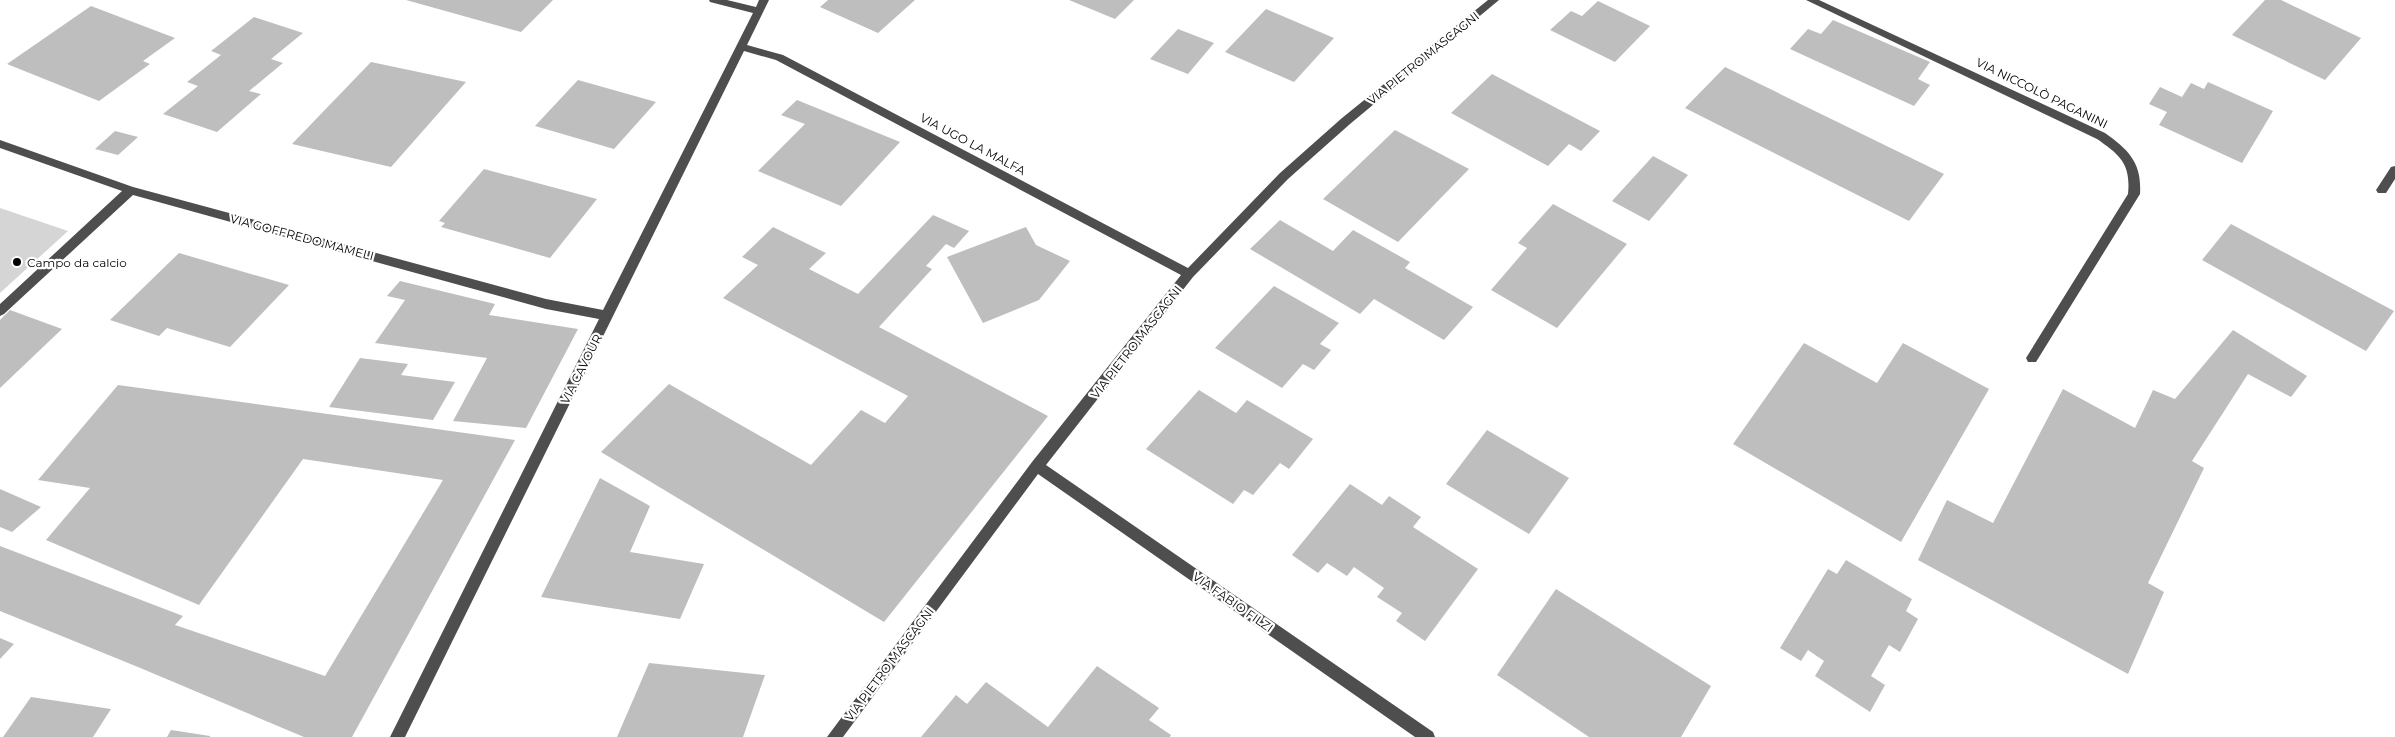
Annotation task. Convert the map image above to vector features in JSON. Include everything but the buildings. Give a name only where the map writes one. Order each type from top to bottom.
[{"type":"street","points":[[714,0],[761,6]]},
{"type":"street","name":"VIA PIETRO MASCAGNI","points":[[834,737],[1038,466],[1190,274],[1284,176],[1346,121],[1494,0]]},
{"type":"street","name":"VIA NICCOLÒ PAGANINI","points":[[1811,0],[2078,123],[2119,148],[2132,165],[2136,180],[2134,194],[2032,358]]},
{"type":"street","name":"VIA CAVOUR","points":[[397,737],[761,6]]},
{"type":"street","name":"VIA UGO LA MALFA","points":[[741,47],[779,57],[1190,274]]},
{"type":"street","name":"VIA GOFFREDO MAMELI","points":[[0,144],[132,190],[546,304],[608,316]]},
{"type":"street","points":[[2382,190],[2395,170]]},
{"type":"street","points":[[0,310],[132,190]]},
{"type":"street","name":"VIA FABIO FILZI","points":[[1038,466],[1428,737]]},
{"type":"shaded area","name":"Campo da calcio","points":[[0,208],[68,231],[0,293]]},
{"type":"place","name":"Campo da calcio","points":[[17,262]]}]
